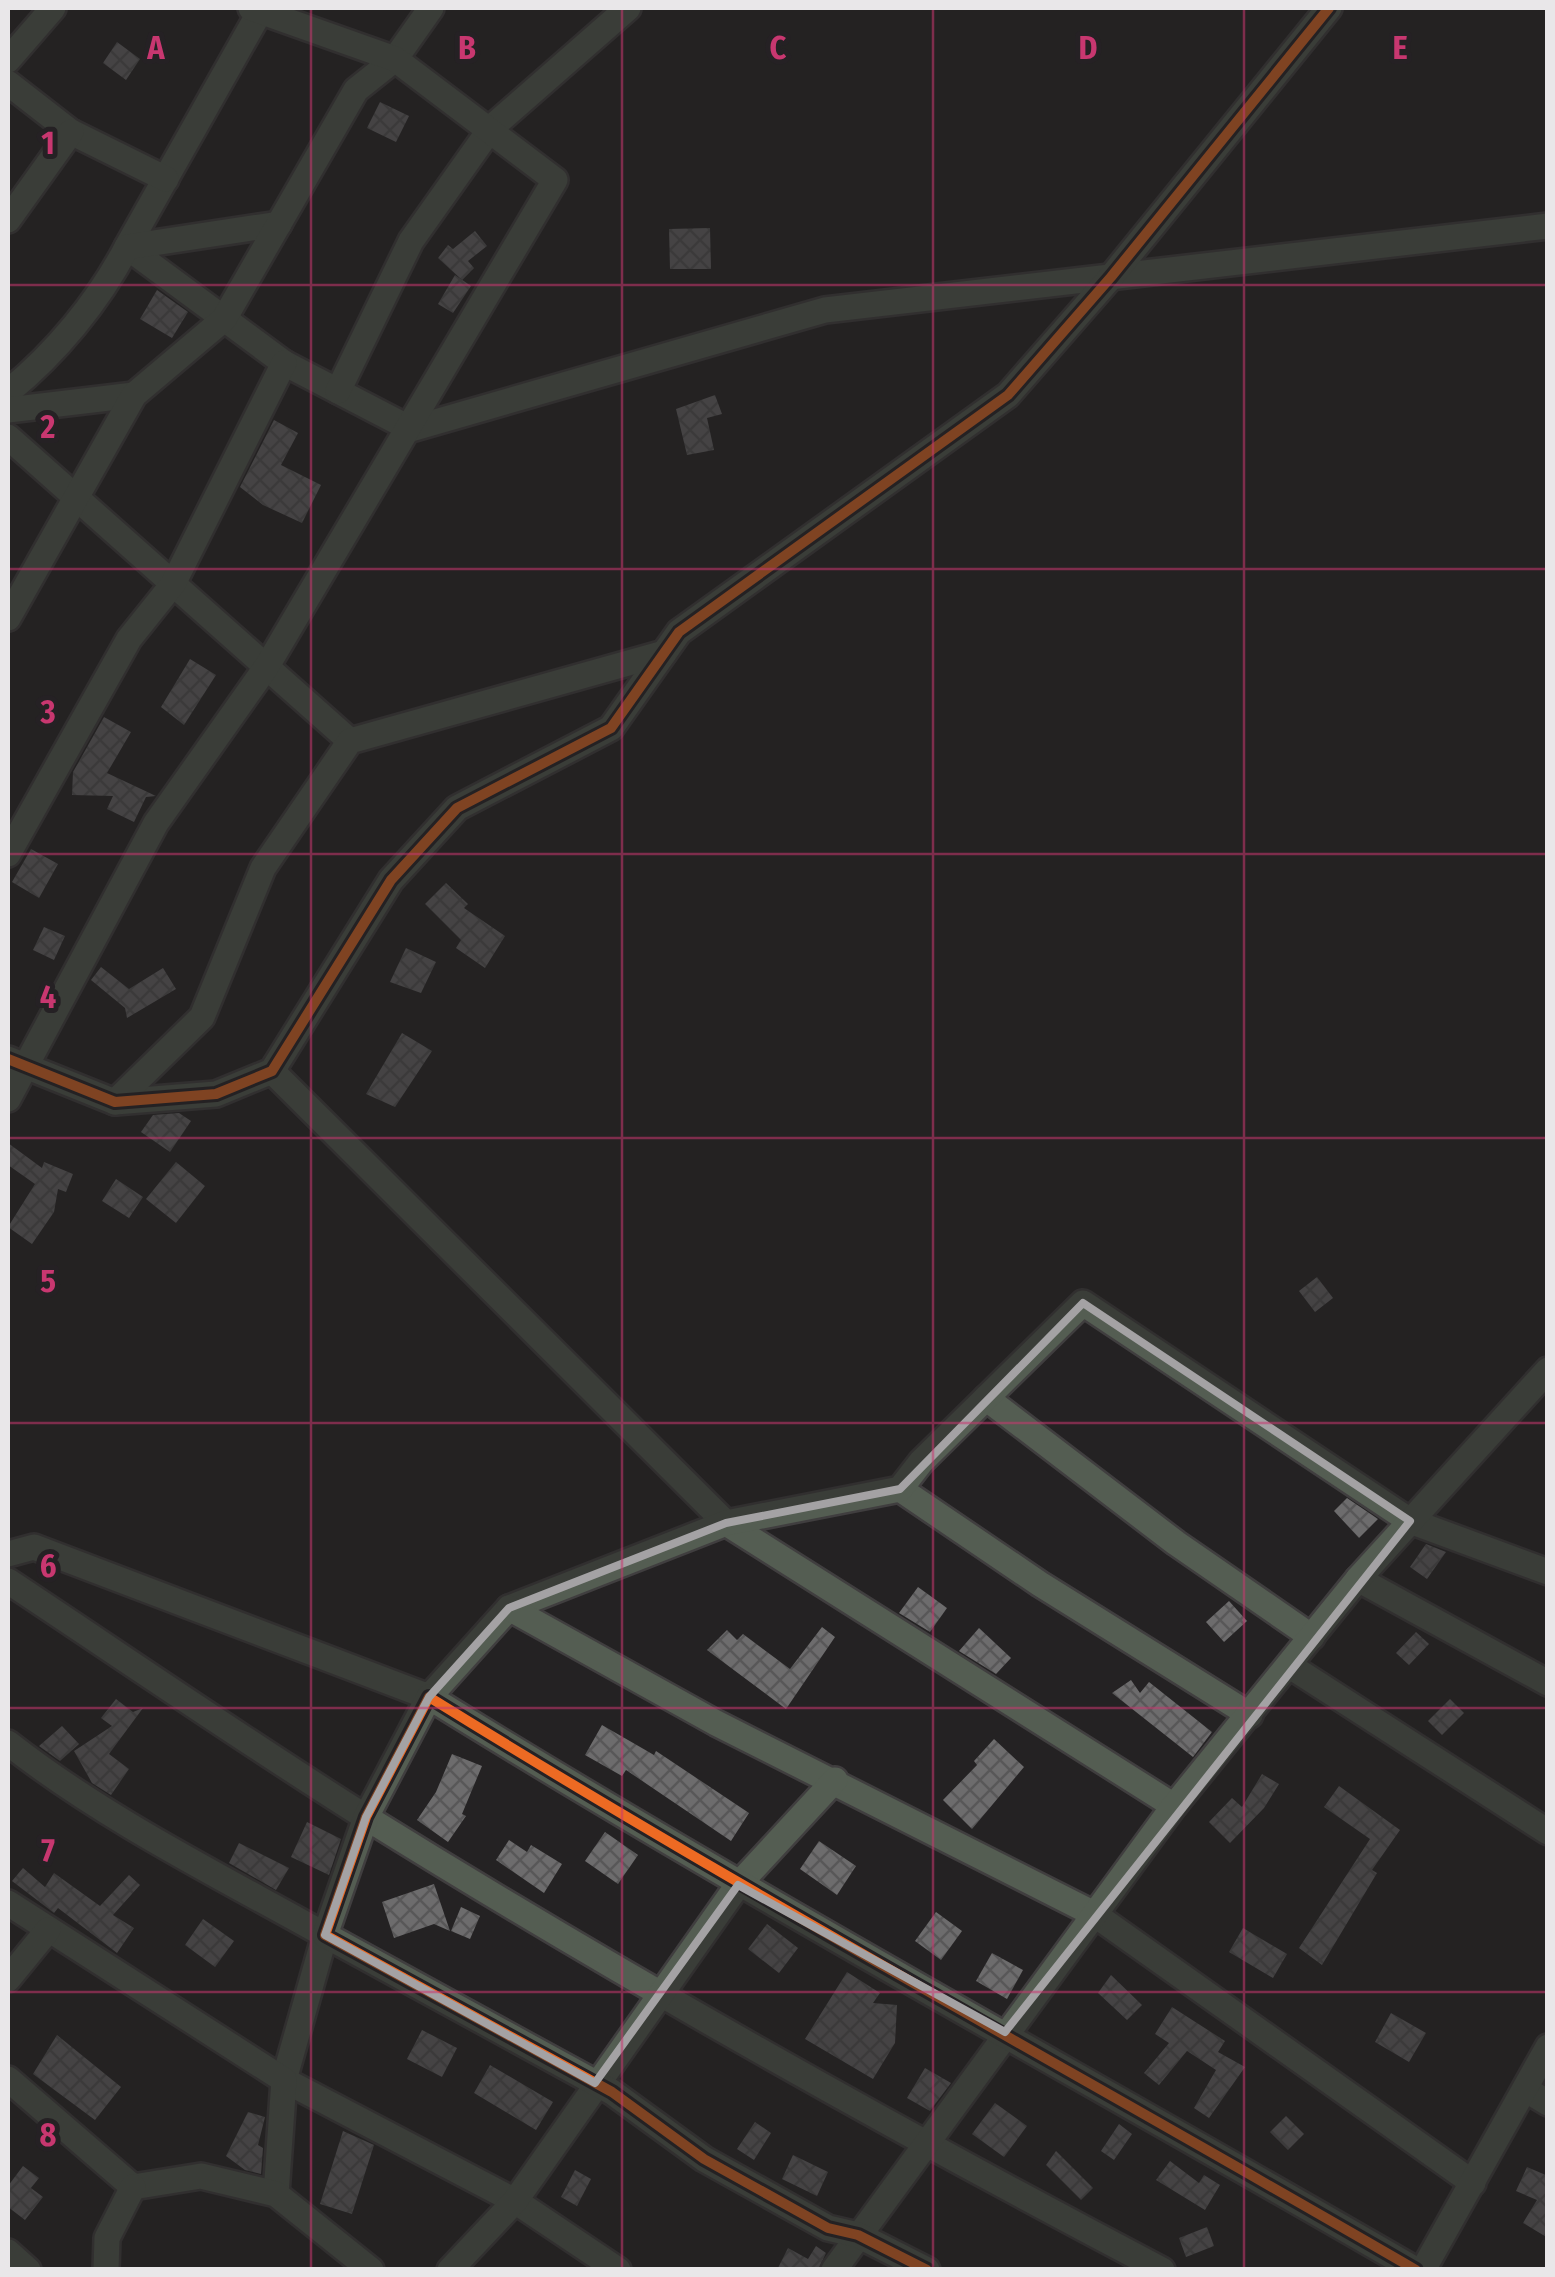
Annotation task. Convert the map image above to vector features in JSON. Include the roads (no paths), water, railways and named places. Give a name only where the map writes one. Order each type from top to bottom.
[{"type":"street","points":[[8,60],[53,8]]},
{"type":"street","points":[[8,618],[134,395],[224,318],[356,90],[395,59],[431,8]]},
{"type":"street","points":[[338,391],[411,242],[491,128],[628,8]]},
{"type":"street","points":[[16,1063],[115,1102],[216,1094],[272,1071],[390,880],[456,808],[611,728],[679,632],[1008,396],[1111,277],[1329,8]]},
{"type":"street","points":[[8,392],[35,370],[106,287],[257,9],[395,59],[555,180],[411,429],[266,666],[156,823],[16,1063],[8,1099]]},
{"type":"street","points":[[8,84],[71,132],[166,179]]},
{"type":"street","points":[[8,220],[71,132]]},
{"type":"street","points":[[127,247],[279,224]]},
{"type":"street","points":[[127,247],[284,363],[411,429],[824,310],[1548,226]]},
{"type":"street","points":[[8,854],[128,639],[173,584],[284,363]]},
{"type":"street","points":[[8,410],[134,395]]},
{"type":"street","points":[[8,438],[350,740]]},
{"type":"street","points":[[115,1102],[202,1017],[263,868],[350,740],[664,654]]},
{"type":"street","points":[[272,1071],[726,1523],[1174,1806]]},
{"type":"street","points":[[276,2194],[284,2080],[325,1936],[366,1817],[429,1698],[509,1608],[726,1523],[900,1488],[1083,1303],[1410,1521],[1548,1572]]},
{"type":"street","points":[[834,2270],[1174,1806],[1358,1579],[1548,1370]]},
{"type":"street","points":[[986,1398],[1176,1543],[1312,1637]]},
{"type":"street","points":[[900,1488],[1040,1584],[1250,1715]]},
{"type":"street","points":[[8,1554],[34,1547],[429,1698],[738,1885],[1005,2032],[1419,2270],[1473,2183],[1536,2096],[1548,2047]]},
{"type":"street","points":[[1358,1579],[1548,1683]]},
{"type":"street","points":[[8,1581],[366,1817],[659,1993],[926,2146],[1162,2270]]},
{"type":"street","points":[[509,1608],[716,1723],[1094,1914],[1473,2183]]},
{"type":"street","points":[[1290,1666],[1548,1832]]},
{"type":"street","points":[[8,1743],[55,1780],[113,1815],[595,2083],[704,2159],[828,2228],[858,2236],[927,2270]]},
{"type":"street","points":[[450,2270],[514,2201],[738,1885],[834,1780]]},
{"type":"street","points":[[8,1903],[284,2080],[514,2201],[618,2270]]},
{"type":"street","points":[[8,1979],[48,1930]]},
{"type":"street","points":[[8,2079],[132,2187]]},
{"type":"street","points":[[132,2187],[201,2176],[276,2194],[371,2270]]},
{"type":"street","points":[[106,2270],[107,2238],[132,2187]]},
{"type":"street","points":[[8,2252],[28,2270]]}]
